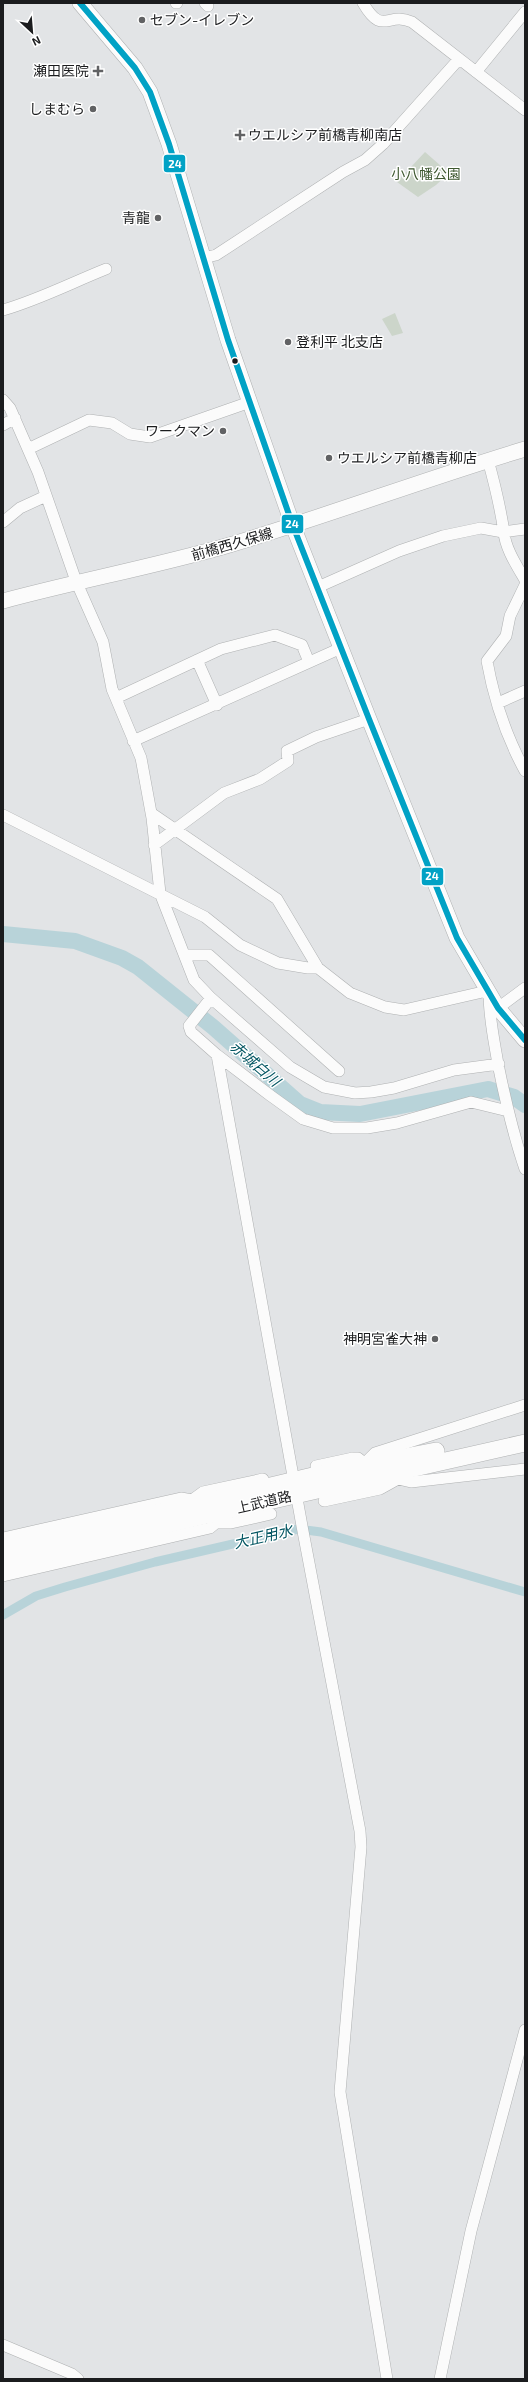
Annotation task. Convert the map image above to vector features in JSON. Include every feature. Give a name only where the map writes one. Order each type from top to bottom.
[{"type":"highway","name":"上武道路","points":[[3,1550],[194,1507],[295,1488],[525,1433]]},
{"type":"highway","name":"上武道路","points":[[368,1471],[394,1476],[525,1443]]},
{"type":"highway","name":"上武道路","points":[[3,1564],[194,1507],[216,1518],[295,1488]]},
{"type":"main road","points":[[80,3],[135,68],[150,92],[169,144],[203,258],[250,402],[293,526],[369,719],[457,938],[498,1008],[525,1040]]},
{"type":"main road","name":"前橋西久保線","points":[[3,601],[76,581],[150,567],[293,526],[488,460],[525,449]]},
{"type":"street","points":[[364,3],[374,20],[381,22],[404,19],[412,22],[525,110]]},
{"type":"street","points":[[476,72],[525,12]]},
{"type":"street","points":[[203,258],[216,255],[365,160],[383,144],[459,59]]},
{"type":"street","points":[[3,310],[30,302],[62,286],[106,269]]},
{"type":"street","points":[[3,400],[15,418],[28,448],[76,581],[103,642],[116,698],[141,758],[151,813],[160,893],[186,955],[194,980],[211,999],[290,1067],[324,1088],[355,1093],[371,1092],[394,1088],[454,1070],[499,1067]]},
{"type":"street","points":[[28,448],[89,420],[112,422],[130,434],[150,437],[250,402]]},
{"type":"street","points":[[3,425],[15,418]]},
{"type":"street","points":[[488,460],[498,494],[504,523],[504,532],[525,580]]},
{"type":"street","points":[[3,522],[20,508],[46,496]]},
{"type":"street","points":[[318,587],[399,551],[443,536],[481,528],[504,532],[525,529]]},
{"type":"street","points":[[525,585],[510,616],[506,636],[487,661],[509,742],[525,771]]},
{"type":"street","points":[[116,698],[221,649],[275,635],[302,645],[309,662]]},
{"type":"street","points":[[133,741],[217,705],[341,648]]},
{"type":"street","points":[[197,660],[217,705]]},
{"type":"street","points":[[498,703],[525,691]]},
{"type":"street","points":[[154,845],[174,828],[224,793],[260,779],[279,768],[288,761],[287,751],[316,737],[369,719]]},
{"type":"street","points":[[151,813],[277,899],[318,968],[350,993],[386,1007],[404,1010],[488,992],[489,1019],[508,1111],[525,1169]]},
{"type":"street","points":[[3,814],[205,917],[240,945],[278,963],[318,968]]},
{"type":"street","points":[[186,955],[209,955],[339,1071]]},
{"type":"street","points":[[498,1008],[525,988]]},
{"type":"street","points":[[211,999],[189,1026],[191,1032],[217,1055],[303,1119],[332,1128],[367,1128],[397,1123],[471,1102],[508,1111]]},
{"type":"street","points":[[217,1055],[361,1847],[340,2092],[387,2379]]},
{"type":"street","points":[[368,1471],[368,1460],[375,1453],[525,1405]]},
{"type":"street","points":[[316,1466],[355,1458],[368,1471]]},
{"type":"street","points":[[324,1501],[380,1489],[394,1476],[411,1482],[525,1469]]},
{"type":"street","points":[[3,1538],[181,1498],[194,1507],[203,1492],[263,1479]]},
{"type":"street","points":[[3,1576],[210,1528],[216,1518],[231,1523],[271,1514]]},
{"type":"street","points":[[440,2379],[471,2231],[525,2030]]},
{"type":"street","points":[[3,2345],[72,2374],[78,2379]]},
{"type":"green space","name":"小八幡公園","points":[[425,152],[449,173],[436,185],[418,197],[397,182]]},
{"type":"green space","points":[[395,313],[403,333],[392,336],[382,319]]},
{"type":"waterway","name":"赤城白川","points":[[3,934],[75,941],[122,958],[138,967],[213,1027],[300,1104],[320,1112],[360,1114],[488,1089],[514,1097],[525,1105]]},
{"type":"waterway","name":"大正用水","points":[[3,1615],[36,1596],[65,1587],[155,1562],[298,1529],[321,1532],[525,1592]]},
{"type":"transit line","name":"24","points":[[80,3],[135,68],[150,92],[169,144],[228,340],[293,526],[369,719],[457,938],[498,1008],[525,1040]]},
{"type":"place","name":"セブン-イレブン","points":[[142,20]]},
{"type":"place","name":"瀬田医院","points":[[98,71]]},
{"type":"place","name":"しまむら","points":[[93,109]]},
{"type":"place","name":"ウエルシア前橋青柳南店","points":[[240,135]]},
{"type":"place","name":"青龍","points":[[158,218]]},
{"type":"place","name":"登利平 北支店","points":[[288,342]]},
{"type":"place","name":"ワークマン","points":[[223,431]]},
{"type":"place","name":"ウエルシア前橋青柳店","points":[[329,458]]},
{"type":"place","name":"神明宮雀大神","points":[[435,1339]]}]
